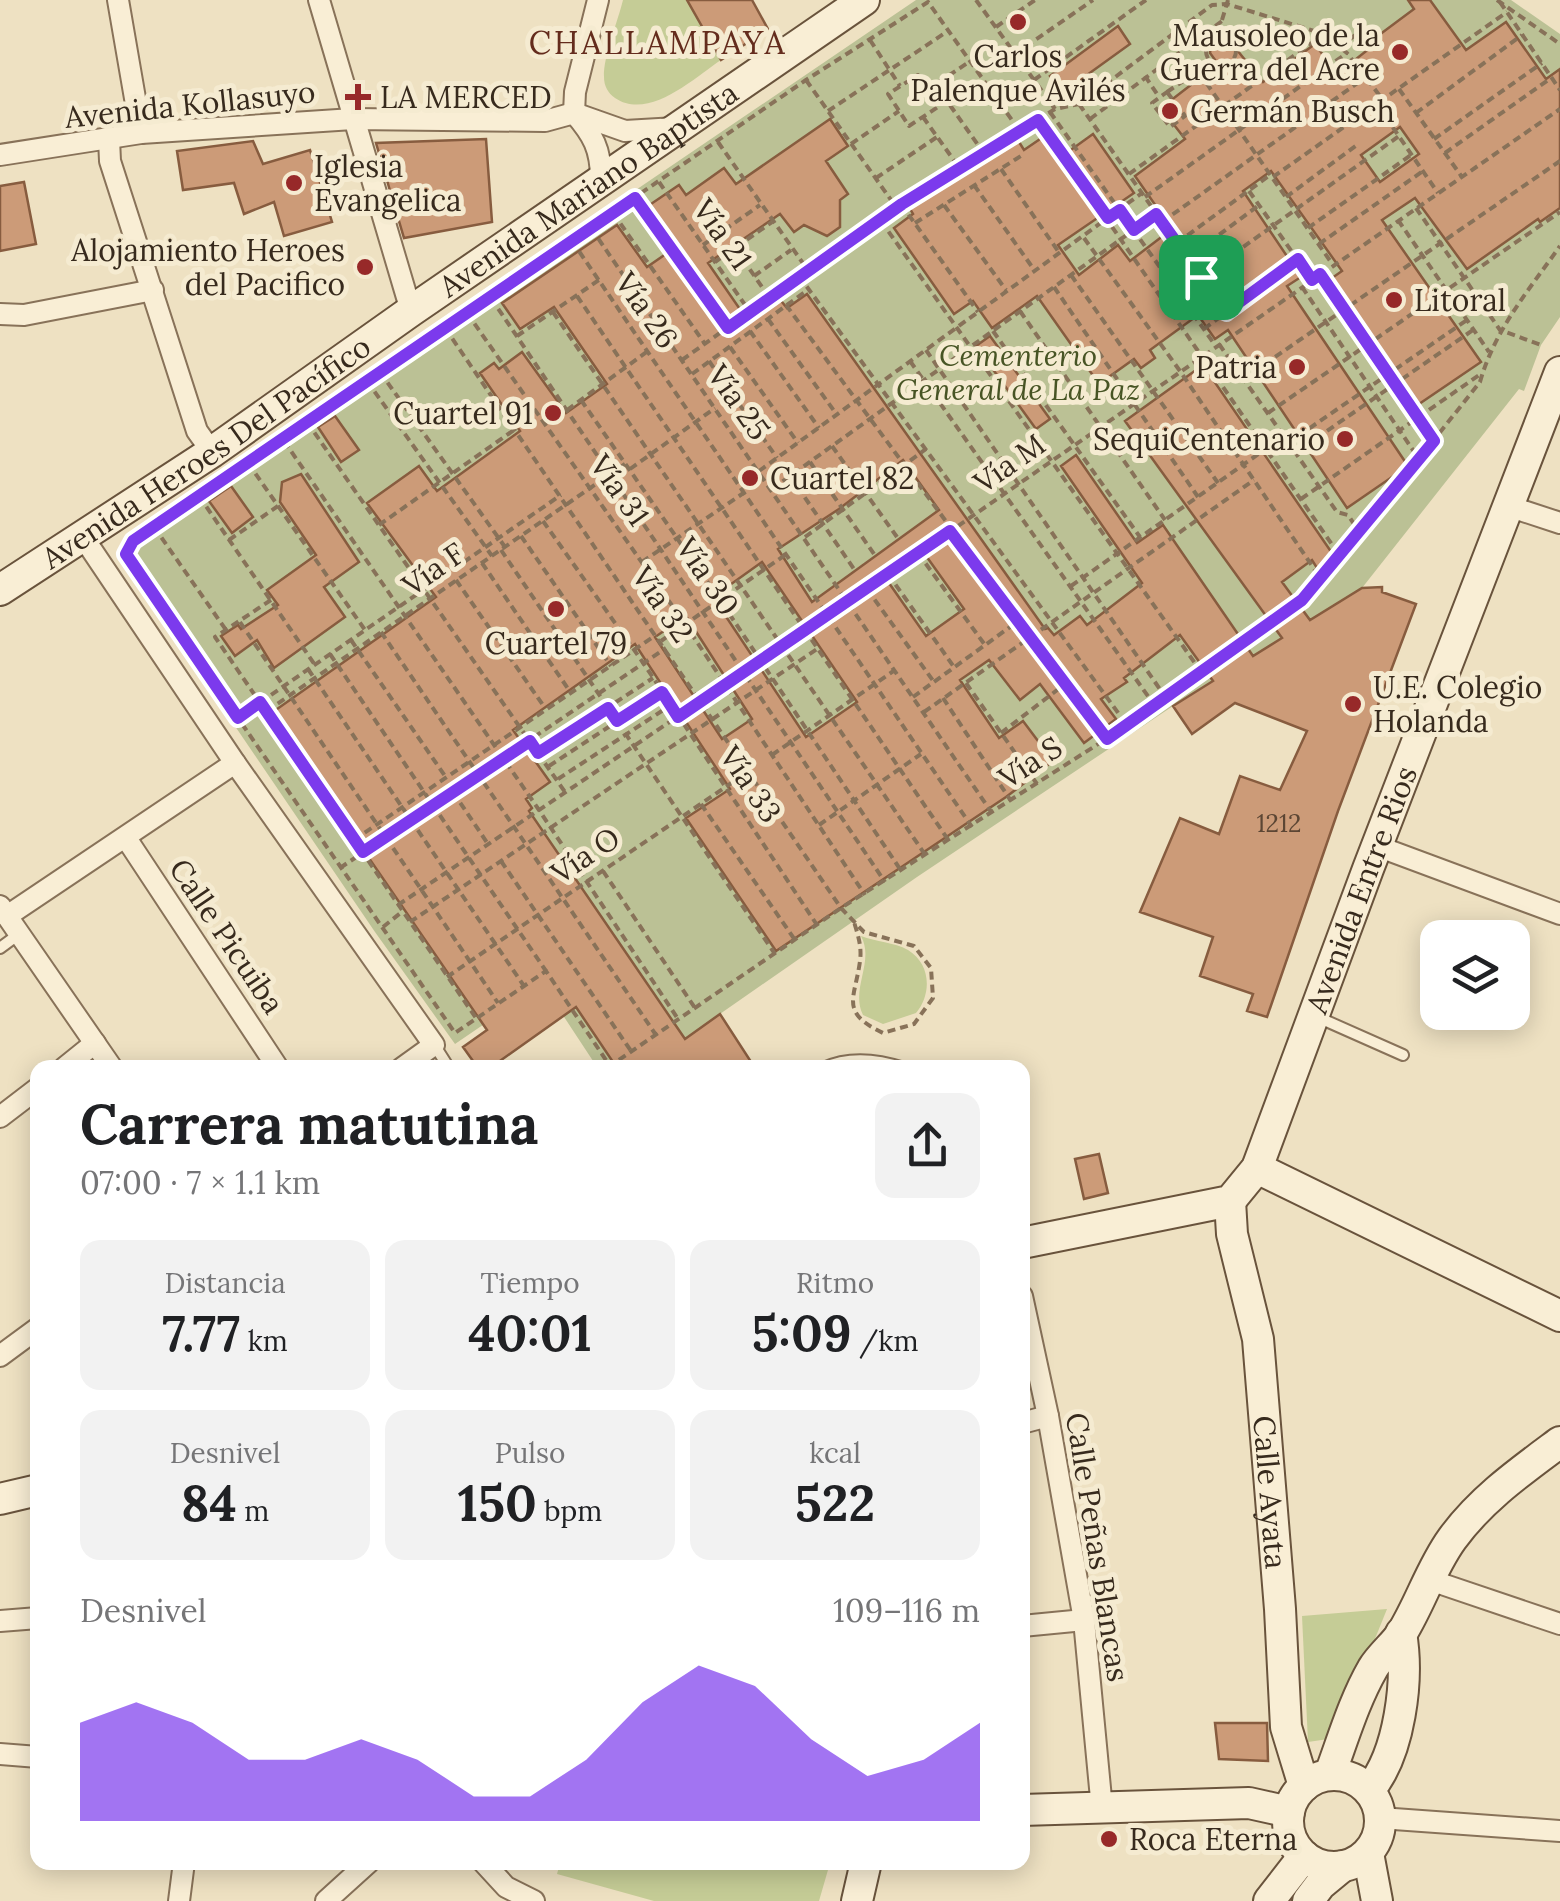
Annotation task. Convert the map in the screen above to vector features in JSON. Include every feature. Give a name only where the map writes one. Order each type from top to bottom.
[{"type":"main road","name":"Avenida Mariano Baptista","points":[[411,311],[864,0]]},
{"type":"main road","name":"Avenida Heroes Del Pacífico","points":[[0,590],[212,452],[411,311]]},
{"type":"main road","name":"Avenida Entre Rios","points":[[1230,1201],[1257,1168],[1560,372]]},
{"type":"main road","points":[[1257,1168],[1560,1316]]},
{"type":"main road","points":[[1030,1241],[1230,1201]]},
{"type":"main road","name":"Calle Ayata","points":[[1230,1201],[1232,1234],[1258,1339],[1286,1727],[1308,1791]]},
{"type":"main road","points":[[1355,1860],[1322,1866],[1304,1856],[1290,1836],[1308,1791],[1360,1692],[1401,1633],[1451,1540],[1513,1477],[1560,1442]]},
{"type":"main road","points":[[0,1499],[30,1492]]},
{"type":"main road","points":[[1308,1901],[1320,1885],[1378,1838],[1375,1804],[1388,1762],[1406,1664],[1401,1633]]},
{"type":"main road","points":[[1030,1810],[1249,1803],[1308,1791],[1348,1776],[1375,1804]]},
{"type":"main road","points":[[1269,1901],[1304,1856]]},
{"type":"main road","points":[[1355,1860],[1377,1901]]},
{"type":"main road","points":[[856,1901],[864,1870]]},
{"type":"street","points":[[118,0],[141,133]]},
{"type":"street","points":[[319,0],[411,311]]},
{"type":"street","points":[[598,0],[575,92],[574,113],[594,136],[601,155],[601,179]]},
{"type":"street","name":"Avenida Kollasuyo","points":[[0,155],[141,133],[353,119],[545,121],[574,113],[624,131],[681,128]]},
{"type":"street","points":[[109,139],[110,161],[198,431],[212,452]]},
{"type":"street","points":[[0,314],[24,315],[153,290]]},
{"type":"street","points":[[1508,506],[1560,523]]},
{"type":"street","points":[[82,537],[434,1045],[413,1060]]},
{"type":"street","points":[[107,1060],[3,911],[126,838],[235,763]]},
{"type":"street","name":"Calle Picuiba","points":[[126,838],[273,1060]]},
{"type":"street","points":[[1377,846],[1560,914]]},
{"type":"street","points":[[74,1060],[95,1043]]},
{"type":"street","points":[[0,1117],[30,1094]]},
{"type":"street","name":"Calle Peñas Blancas","points":[[1030,1333],[1084,1620],[1102,1809]]},
{"type":"street","points":[[0,1356],[30,1334]]},
{"type":"street","points":[[1030,1421],[1048,1416]]},
{"type":"street","points":[[1427,1580],[1560,1624]]},
{"type":"street","points":[[0,1621],[30,1619]]},
{"type":"street","points":[[1030,1625],[1084,1620]]},
{"type":"street","points":[[0,1754],[30,1756]]},
{"type":"street","points":[[1375,1804],[1560,1831]]},
{"type":"street","points":[[179,1901],[183,1870]]},
{"type":"street","points":[[326,1901],[360,1870]]},
{"type":"street","points":[[490,1870],[506,1887],[534,1901]]},
{"type":"lane","points":[[0,948],[19,934]]},
{"type":"lane","points":[[1314,1016],[1403,1055]]},
{"type":"lane","points":[[434,1045],[444,1060]]},
{"type":"path","points":[[976,0],[1204,329],[1336,512],[1348,515],[1360,533]]},
{"type":"path","points":[[996,27],[1035,0]]},
{"type":"path","points":[[1015,54],[1093,0]]},
{"type":"path","points":[[1034,80],[1146,0]]},
{"type":"path","points":[[546,971],[455,1033],[126,554],[133,541],[756,113],[927,1],[1019,130]]},
{"type":"path","points":[[1499,1],[1560,90]]},
{"type":"path","points":[[1499,1],[1560,44]]},
{"type":"path","points":[[682,360],[899,205],[1053,110],[1078,104],[1216,2],[1227,2],[1324,34],[1347,53],[1383,100]]},
{"type":"path","points":[[1225,66],[1214,65],[1205,52],[1207,43],[1217,35],[1227,2]]},
{"type":"path","points":[[1177,243],[1507,12]]},
{"type":"path","points":[[1090,119],[1222,21]]},
{"type":"path","points":[[828,110],[948,30]]},
{"type":"path","points":[[1339,47],[1358,33]]},
{"type":"path","points":[[1129,175],[1324,34]]},
{"type":"path","points":[[1206,82],[1235,59],[1236,45],[1227,36],[1217,35]]},
{"type":"path","points":[[1416,112],[1522,35]]},
{"type":"path","points":[[870,40],[900,87]]},
{"type":"path","points":[[759,471],[1082,236],[1347,53]]},
{"type":"path","points":[[926,90],[970,61]]},
{"type":"path","points":[[1434,138],[1542,64]]},
{"type":"path","points":[[1177,140],[1152,103],[1198,72],[1334,265]]},
{"type":"path","points":[[918,75],[938,108],[908,126],[888,94],[900,87],[918,75]]},
{"type":"path","points":[[1145,76],[1160,97]]},
{"type":"path","points":[[1162,222],[1366,77]]},
{"type":"path","points":[[1445,153],[1552,78]]},
{"type":"path","points":[[806,80],[978,312]]},
{"type":"path","points":[[935,84],[983,152]]},
{"type":"path","points":[[1399,89],[1462,176]]},
{"type":"path","points":[[1167,92],[1185,116],[1170,127]]},
{"type":"path","points":[[1078,104],[1226,312]]},
{"type":"path","points":[[1377,104],[1438,193]]},
{"type":"path","name":"Vía M","points":[[398,905],[868,589],[1560,109]]},
{"type":"path","points":[[851,144],[899,112]]},
{"type":"path","points":[[923,117],[959,168]]},
{"type":"path","points":[[1038,120],[1340,557]]},
{"type":"path","points":[[1201,277],[1399,136]]},
{"type":"path","points":[[876,178],[937,137]]},
{"type":"path","points":[[718,142],[808,270]]},
{"type":"path","points":[[1286,196],[1358,145]]},
{"type":"path","points":[[915,223],[1024,154]]},
{"type":"path","points":[[1308,228],[1412,155]]},
{"type":"path","points":[[1243,378],[1560,162]]},
{"type":"path","points":[[1000,169],[1060,253]]},
{"type":"path","points":[[1319,244],[1423,171]]},
{"type":"path","name":"Vía 21","points":[[659,182],[750,312]]},
{"type":"path","points":[[974,186],[1035,270]]},
{"type":"path","points":[[1249,190],[1312,280]]},
{"type":"path","points":[[635,198],[728,328]]},
{"type":"path","points":[[703,245],[761,204]]},
{"type":"path","points":[[944,205],[1006,292]]},
{"type":"path","points":[[1188,258],[1260,205]]},
{"type":"path","points":[[1416,208],[1500,330],[1541,345]]},
{"type":"path","points":[[1268,413],[1560,212]]},
{"type":"path","points":[[613,213],[705,344]]},
{"type":"path","points":[[772,490],[1156,214]]},
{"type":"path","points":[[880,219],[1202,674]]},
{"type":"path","points":[[1398,220],[1488,352]]},
{"type":"path","points":[[714,262],[773,221]]},
{"type":"path","name":"Vía 25","points":[[591,228],[992,813]]},
{"type":"path","points":[[1082,236],[1180,371],[1321,579]]},
{"type":"path","name":"Vía 26","points":[[572,241],[972,827]]},
{"type":"path","name":"Vía S","points":[[619,1060],[841,908],[1128,725],[1302,600],[1480,382],[1488,352],[1500,330],[1560,246]]},
{"type":"path","points":[[735,248],[770,298]]},
{"type":"path","points":[[754,276],[793,248]]},
{"type":"path","points":[[1204,329],[1298,259]]},
{"type":"path","points":[[1320,274],[1434,441]]},
{"type":"path","points":[[1071,275],[1218,482]]},
{"type":"path","points":[[799,276],[1128,725]]},
{"type":"path","points":[[517,336],[599,280]]},
{"type":"path","points":[[1302,286],[1419,459]]},
{"type":"path","points":[[1054,287],[1198,496]]},
{"type":"path","points":[[692,374],[809,289]]},
{"type":"path","points":[[577,296],[949,841]]},
{"type":"path","name":"Vía 30","points":[[490,297],[886,882]]},
{"type":"path","points":[[786,305],[1107,739]]},
{"type":"path","points":[[553,312],[926,856]]},
{"type":"path","points":[[1020,312],[1165,520]]},
{"type":"path","name":"Vía 31","points":[[466,313],[686,624],[865,896]]},
{"type":"path","points":[[768,319],[836,415]]},
{"type":"path","points":[[1288,442],[1467,320]]},
{"type":"path","name":"Vía 32","points":[[445,328],[854,922]]},
{"type":"path","points":[[1295,453],[1473,330]]},
{"type":"path","points":[[993,331],[1140,537]]},
{"type":"path","points":[[750,332],[819,428]]},
{"type":"path","points":[[730,346],[798,443]]},
{"type":"path","points":[[926,350],[1166,698]]},
{"type":"path","points":[[567,410],[648,351]]},
{"type":"path","points":[[709,361],[777,458]]},
{"type":"path","points":[[910,361],[1156,706]]},
{"type":"path","points":[[380,372],[499,538],[598,694],[774,954]]},
{"type":"path","points":[[1302,500],[1483,373]]},
{"type":"path","points":[[368,381],[492,556]]},
{"type":"path","points":[[580,400],[902,872]]},
{"type":"path","name":"Vía F","points":[[266,712],[611,474],[651,454],[716,408]]},
{"type":"path","points":[[307,422],[566,792]]},
{"type":"path","points":[[379,525],[515,429]]},
{"type":"path","points":[[1070,586],[1284,436]]},
{"type":"path","points":[[282,439],[504,758],[678,1020]]},
{"type":"path","points":[[832,446],[898,537]]},
{"type":"path","points":[[805,537],[926,449]]},
{"type":"path","points":[[810,462],[874,554]]},
{"type":"path","points":[[248,463],[364,630]]},
{"type":"path","points":[[790,476],[854,568]]},
{"type":"path","points":[[924,712],[1254,480]]},
{"type":"path","points":[[642,562],[746,492]]},
{"type":"path","points":[[238,718],[561,495]]},
{"type":"path","points":[[199,496],[315,664]]},
{"type":"path","points":[[229,540],[278,506]]},
{"type":"path","name":"Vía 33","points":[[543,521],[818,924]]},
{"type":"path","points":[[154,527],[226,630]]},
{"type":"path","points":[[521,536],[611,666]]},
{"type":"path","points":[[661,641],[788,553]]},
{"type":"path","points":[[918,554],[985,645]]},
{"type":"path","points":[[482,563],[571,693]]},
{"type":"path","points":[[888,574],[954,668]]},
{"type":"path","points":[[456,580],[546,710]]},
{"type":"path","points":[[868,589],[934,682]]},
{"type":"path","points":[[271,600],[216,637],[476,1018]]},
{"type":"path","points":[[240,622],[498,1003]]},
{"type":"path","points":[[914,696],[1017,622]]},
{"type":"path","points":[[382,632],[656,1035]]},
{"type":"path","points":[[354,840],[657,634]]},
{"type":"path","points":[[351,640],[446,778]]},
{"type":"path","points":[[340,868],[666,648]]},
{"type":"path","points":[[410,922],[817,648]]},
{"type":"path","points":[[330,654],[606,1060]]},
{"type":"path","points":[[308,670],[524,986]]},
{"type":"path","points":[[772,755],[895,670]]},
{"type":"path","points":[[538,753],[653,678]]},
{"type":"path","points":[[966,682],[1037,784]]},
{"type":"path","points":[[1001,733],[1065,684]]},
{"type":"path","points":[[548,767],[662,692]]},
{"type":"path","points":[[943,698],[1012,801]]},
{"type":"path","points":[[557,780],[671,705]]},
{"type":"path","points":[[819,826],[922,753]]},
{"type":"path","name":"Vía O","points":[[447,976],[749,771]]},
{"type":"path","points":[[453,792],[488,844]]},
{"type":"path","points":[[701,804],[794,940]]},
{"type":"path","points":[[500,861],[631,1052]]},
{"type":"path","points":[[603,870],[696,1008]]},
{"type":"path","points":[[361,942],[403,911]]},
{"type":"path","points":[[854,922],[864,932],[914,946],[931,968],[933,998],[914,1024],[882,1033],[855,1014],[850,1000],[860,959],[854,922]]},
{"type":"green space","points":[[623,0],[687,0],[721,60],[656,101],[628,104],[615,98],[608,92],[604,69]]},
{"type":"green space","name":"Cementerio General de La Paz","points":[[916,0],[1511,0],[1560,34],[1560,317],[1541,345],[1524,391],[1519,389],[1362,588],[1173,706],[651,1060],[592,1060],[540,986],[455,1044],[118,554],[133,531]]},
{"type":"green space","points":[[861,936],[903,947],[921,963],[927,988],[916,1013],[883,1024],[863,1015],[859,995],[865,946]]},
{"type":"green space","points":[[1387,1609],[1335,1738],[1308,1742],[1302,1616]]},
{"type":"green space","points":[[558,1870],[828,1870],[819,1901],[654,1901],[557,1874]]},
{"type":"building","points":[[687,0],[752,0],[768,29],[721,60]]},
{"type":"building","points":[[1408,0],[1430,0],[1466,50],[1506,22],[1546,79],[1560,69],[1560,208],[1467,269],[1415,198],[1382,220],[1481,362],[1419,404],[1332,278],[1342,271],[1271,171],[1243,191],[1301,277],[1287,286],[1408,466],[1347,508],[1228,330],[1215,339],[1198,315],[1150,350],[1155,358],[1141,368],[1134,359],[1099,384],[1037,296],[992,328],[973,301],[954,314],[894,228],[913,214],[909,207],[1016,137],[1024,150],[1046,135],[1061,157],[1093,134],[1134,193],[1058,245],[1079,275],[1118,245],[1130,261],[1172,229],[1135,176],[1185,139],[1161,108],[1218,64],[1210,53],[1211,45],[1220,38],[1228,39],[1263,82],[1315,44],[1334,70],[1338,66],[1341,71],[1370,48],[1367,44],[1414,9]],"holes":[[[1400,127],[1419,154],[1380,182],[1361,155]]]},
{"type":"building","points":[[1118,26],[1130,44],[1062,93],[1050,76]]},
{"type":"building","points":[[830,119],[848,146],[826,161],[848,194],[840,200],[840,227],[827,236],[804,225],[794,232],[780,214],[708,263],[746,318],[777,296],[787,308],[807,294],[1045,629],[1054,635],[1080,616],[1087,625],[1142,583],[1061,466],[1076,455],[1137,543],[1163,525],[1253,656],[1282,638],[1125,421],[1203,365],[1334,556],[1317,568],[1312,560],[1282,582],[1310,620],[1362,588],[1382,587],[1382,592],[1416,604],[1338,811],[1267,1017],[1247,1011],[1253,994],[1200,976],[1213,937],[1140,912],[1180,818],[1219,834],[1240,776],[1280,790],[1307,731],[1235,703],[1192,734],[1173,706],[1213,681],[1180,635],[1124,678],[1127,682],[1101,699],[1116,719],[1084,743],[1040,684],[1020,700],[989,660],[960,680],[999,738],[1023,721],[1053,761],[1006,797],[776,951],[686,818],[730,789],[635,644],[513,730],[550,782],[526,799],[532,808],[529,811],[685,1039],[720,1014],[750,1060],[612,1060],[576,1007],[501,1060],[472,1060],[463,1047],[487,1030],[270,714],[436,597],[367,503],[419,466],[437,491],[520,431],[480,373],[494,363],[499,369],[522,352],[566,413],[607,384],[554,307],[520,329],[502,303],[617,225],[647,267],[676,247],[648,206],[679,185],[686,195],[724,168],[736,184]],"holes":[[[903,460],[939,510],[812,602],[778,549]],[[919,546],[964,609],[926,636],[882,573]],[[762,562],[857,702],[806,737],[713,597]],[[686,616],[752,719],[722,739],[655,637]]]},
{"type":"building","points":[[486,139],[492,222],[404,238],[376,143]]},
{"type":"building","points":[[253,141],[263,164],[310,150],[332,222],[284,236],[274,202],[244,214],[234,183],[183,190],[177,151]]},
{"type":"building","points":[[24,182],[36,244],[0,251],[0,186]]},
{"type":"building","points":[[990,336],[1050,419],[1036,429],[976,346]]},
{"type":"building","points":[[335,416],[359,450],[341,462],[318,427]]},
{"type":"building","points":[[301,474],[359,562],[324,587],[345,617],[274,668],[257,640],[235,656],[221,636],[238,625],[241,629],[278,605],[267,590],[316,555],[280,502],[282,482]]},
{"type":"building","points":[[231,486],[253,517],[232,533],[209,501]]},
{"type":"building","points":[[1099,1154],[1108,1193],[1084,1199],[1075,1159]]},
{"type":"building","points":[[1215,1723],[1267,1723],[1268,1761],[1219,1759]]},
{"type":"place","name":"Carlos Palenque Avilés","points":[[1018,22]]},
{"type":"place","name":"Mausoleo de la Guerra del Acre","points":[[1400,52]]},
{"type":"place","name":"LA MERCED","points":[[358,97]]},
{"type":"place","name":"Germán Busch","points":[[1170,111]]},
{"type":"place","name":"Iglesia Evangelica","points":[[294,183]]},
{"type":"place","name":"Alojamiento Heroes del Pacifico","points":[[365,267]]},
{"type":"place","name":"Litoral","points":[[1394,300]]},
{"type":"place","name":"Patria","points":[[1297,367]]},
{"type":"place","name":"Cuartel 91","points":[[553,413]]},
{"type":"place","name":"SequiCentenario","points":[[1345,439]]},
{"type":"place","name":"Cuartel 82","points":[[750,478]]},
{"type":"place","name":"Cuartel 79","points":[[556,609]]},
{"type":"place","name":"U.E. Colegio Holanda","points":[[1353,704]]},
{"type":"place","name":"Roca Eterna","points":[[1109,1839]]},
{"type":"district","name":"CHALLAMPAYA","points":[[658,42]]},
{"type":"route","points":[[1038,120],[1108,218],[1120,210],[1134,230],[1156,214],[1201,277],[1226,312],[1298,259],[1312,280],[1320,274],[1434,441],[1302,600],[1107,739],[950,531],[678,717],[662,692],[617,721],[608,708],[538,753],[530,741],[363,852],[260,702],[238,718],[126,554],[133,541],[635,198],[728,328],[902,204],[1038,120]]}]
